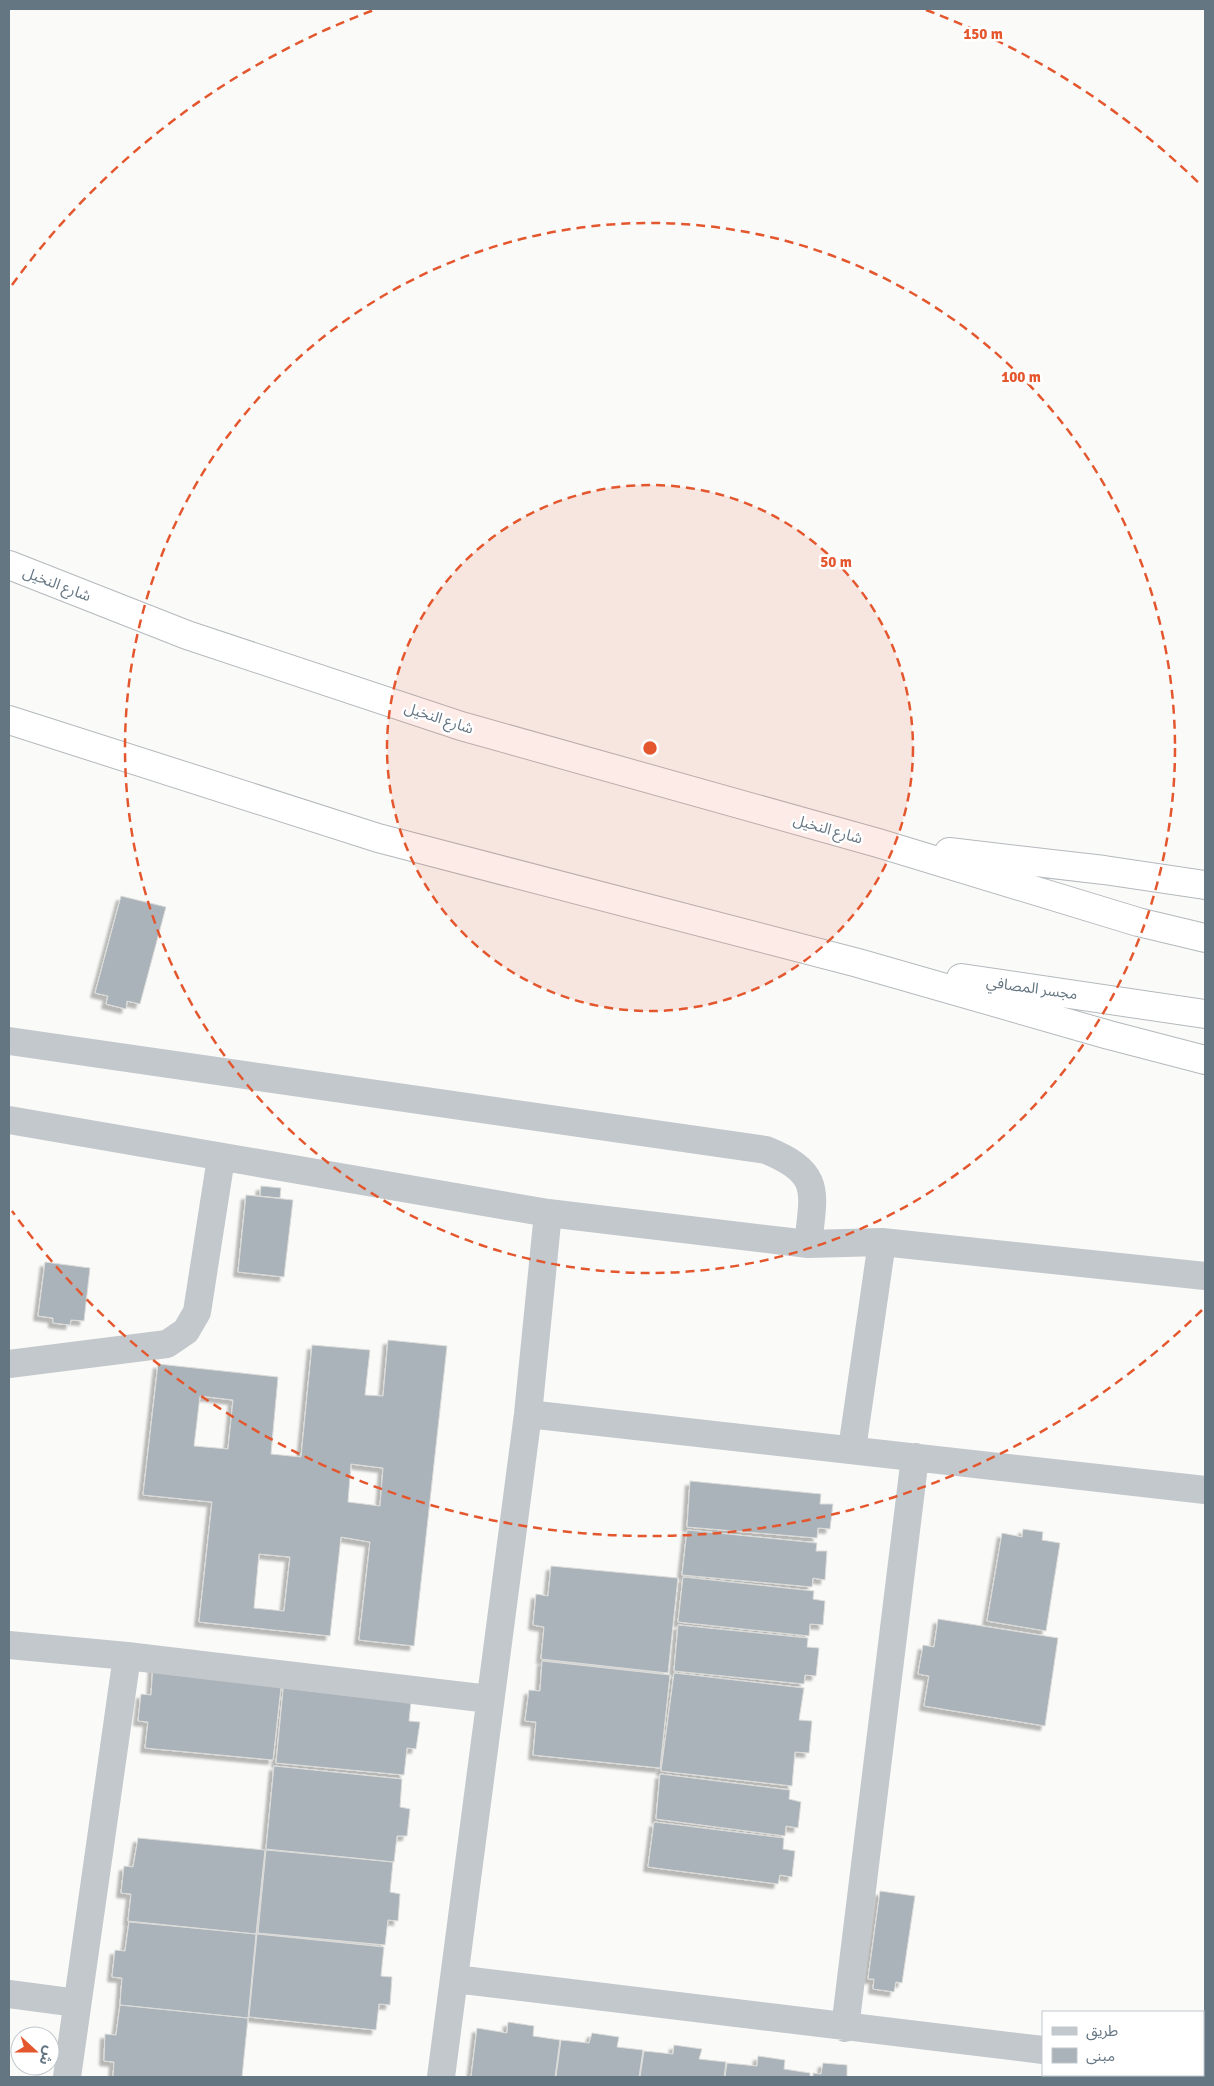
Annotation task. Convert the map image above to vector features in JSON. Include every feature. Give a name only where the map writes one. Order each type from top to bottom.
[{"type":"highway","name":"شارع النخيل","points":[[9,565],[187,635],[461,726],[878,844]]},
{"type":"highway","points":[[9,720],[378,838],[858,963],[1109,1035],[1205,1060]]},
{"type":"highway","points":[[878,844],[1104,870],[1205,885]]},
{"type":"highway","points":[[878,844],[1138,922],[1205,938]]},
{"type":"highway","name":"مجسر المصافي","points":[[858,963],[1205,1014]]},
{"type":"street","points":[[9,1041],[766,1150],[789,1160],[805,1174],[813,1195],[808,1244]]},
{"type":"street","points":[[9,1120],[548,1214],[808,1244],[882,1242],[1205,1276]]},
{"type":"street","points":[[9,1364],[167,1344],[186,1331],[197,1312],[221,1158]]},
{"type":"street","points":[[440,2077],[455,1979],[489,1699],[528,1414],[548,1214]]},
{"type":"street","points":[[852,1450],[882,1242]]},
{"type":"street","points":[[528,1414],[1205,1490]]},
{"type":"street","points":[[845,2028],[915,1457]]},
{"type":"street","points":[[9,1645],[127,1656],[489,1699]]},
{"type":"street","points":[[67,2077],[127,1656]]},
{"type":"street","points":[[455,1979],[845,2028],[1042,2050]]},
{"type":"street","points":[[9,1994],[77,2003]]},
{"type":"building","points":[[121,896],[166,907],[140,1004],[127,1001],[126,1009],[106,1004],[108,996],[95,993]]},
{"type":"building","points":[[261,1186],[281,1188],[280,1198],[260,1196]]},
{"type":"building","points":[[246,1195],[293,1200],[284,1277],[238,1272]]},
{"type":"building","points":[[45,1262],[90,1268],[84,1321],[71,1320],[70,1325],[53,1323],[53,1318],[38,1316]]},
{"type":"building","points":[[388,1340],[447,1346],[414,1646],[359,1640],[370,1542],[341,1537],[330,1636],[199,1622],[212,1502],[143,1495],[158,1364],[278,1377],[271,1454],[301,1457],[312,1345],[370,1350],[365,1395],[383,1396]],"holes":[[[200,1396],[233,1400],[228,1449],[194,1446]],[[351,1464],[383,1468],[380,1506],[348,1502]],[[259,1554],[290,1557],[284,1611],[254,1608]]]},
{"type":"building","points":[[690,1481],[821,1494],[820,1504],[833,1504],[830,1529],[818,1528],[817,1538],[687,1527]]},
{"type":"building","points":[[1023,1529],[1043,1532],[1042,1540],[1060,1543],[1046,1631],[987,1621],[1002,1533],[1022,1537]]},
{"type":"building","points":[[687,1530],[817,1543],[816,1551],[827,1551],[825,1580],[813,1578],[812,1587],[682,1575]]},
{"type":"building","points":[[551,1566],[678,1578],[668,1673],[541,1659],[544,1627],[533,1625],[536,1594],[548,1596]]},
{"type":"building","points":[[683,1577],[814,1591],[813,1599],[825,1601],[823,1625],[810,1624],[809,1636],[678,1622]]},
{"type":"building","points":[[938,1619],[1058,1638],[1045,1726],[924,1706],[929,1676],[918,1674],[923,1645],[934,1647]]},
{"type":"building","points":[[678,1625],[808,1638],[807,1647],[819,1648],[816,1676],[805,1675],[804,1684],[674,1671]]},
{"type":"building","points":[[542,1661],[670,1675],[660,1768],[533,1755],[536,1722],[525,1721],[529,1690],[540,1691]]},
{"type":"building","points":[[153,1665],[282,1678],[273,1760],[145,1748],[148,1722],[138,1721],[141,1694],[151,1695]]},
{"type":"building","points":[[674,1673],[804,1688],[799,1720],[812,1721],[809,1753],[795,1752],[792,1786],[661,1771]]},
{"type":"building","points":[[284,1680],[412,1692],[409,1721],[420,1722],[416,1749],[407,1748],[404,1775],[276,1763]]},
{"type":"building","points":[[274,1766],[402,1779],[400,1807],[410,1809],[407,1836],[397,1836],[394,1862],[266,1849]]},
{"type":"building","points":[[660,1774],[790,1790],[789,1799],[801,1802],[798,1828],[786,1826],[785,1836],[656,1819]]},
{"type":"building","points":[[654,1822],[784,1838],[783,1849],[795,1851],[792,1877],[780,1875],[778,1884],[648,1867]]},
{"type":"building","points":[[138,1838],[265,1850],[256,1934],[128,1921],[131,1894],[121,1893],[124,1866],[133,1867]]},
{"type":"building","points":[[266,1850],[393,1862],[390,1892],[400,1894],[398,1921],[388,1920],[385,1945],[258,1933]]},
{"type":"building","points":[[880,1891],[915,1896],[902,1983],[896,1982],[894,1992],[873,1989],[874,1979],[868,1979]]},
{"type":"building","points":[[129,1922],[256,1934],[248,2018],[120,2005],[122,1978],[112,1977],[115,1950],[125,1951]]},
{"type":"building","points":[[257,1934],[384,1947],[381,1976],[392,1977],[390,2005],[379,2004],[376,2030],[249,2017]]},
{"type":"building","points":[[120,2005],[248,2018],[242,2077],[113,2077],[114,2062],[104,2061],[105,2034],[116,2035]]},
{"type":"building","points":[[508,2022],[534,2026],[533,2036],[560,2040],[555,2077],[471,2077],[477,2028],[507,2033]]},
{"type":"building","points":[[592,2033],[619,2037],[617,2047],[643,2050],[639,2077],[556,2077],[561,2040],[589,2043]]},
{"type":"building","points":[[674,2045],[702,2049],[699,2059],[726,2062],[724,2077],[640,2077],[644,2051],[673,2054]]},
{"type":"building","points":[[758,2056],[785,2060],[784,2069],[810,2073],[810,2077],[725,2077],[727,2063],[757,2066]]},
{"type":"building","points":[[823,2063],[847,2065],[847,2077],[813,2077],[813,2073],[821,2074]]}]
